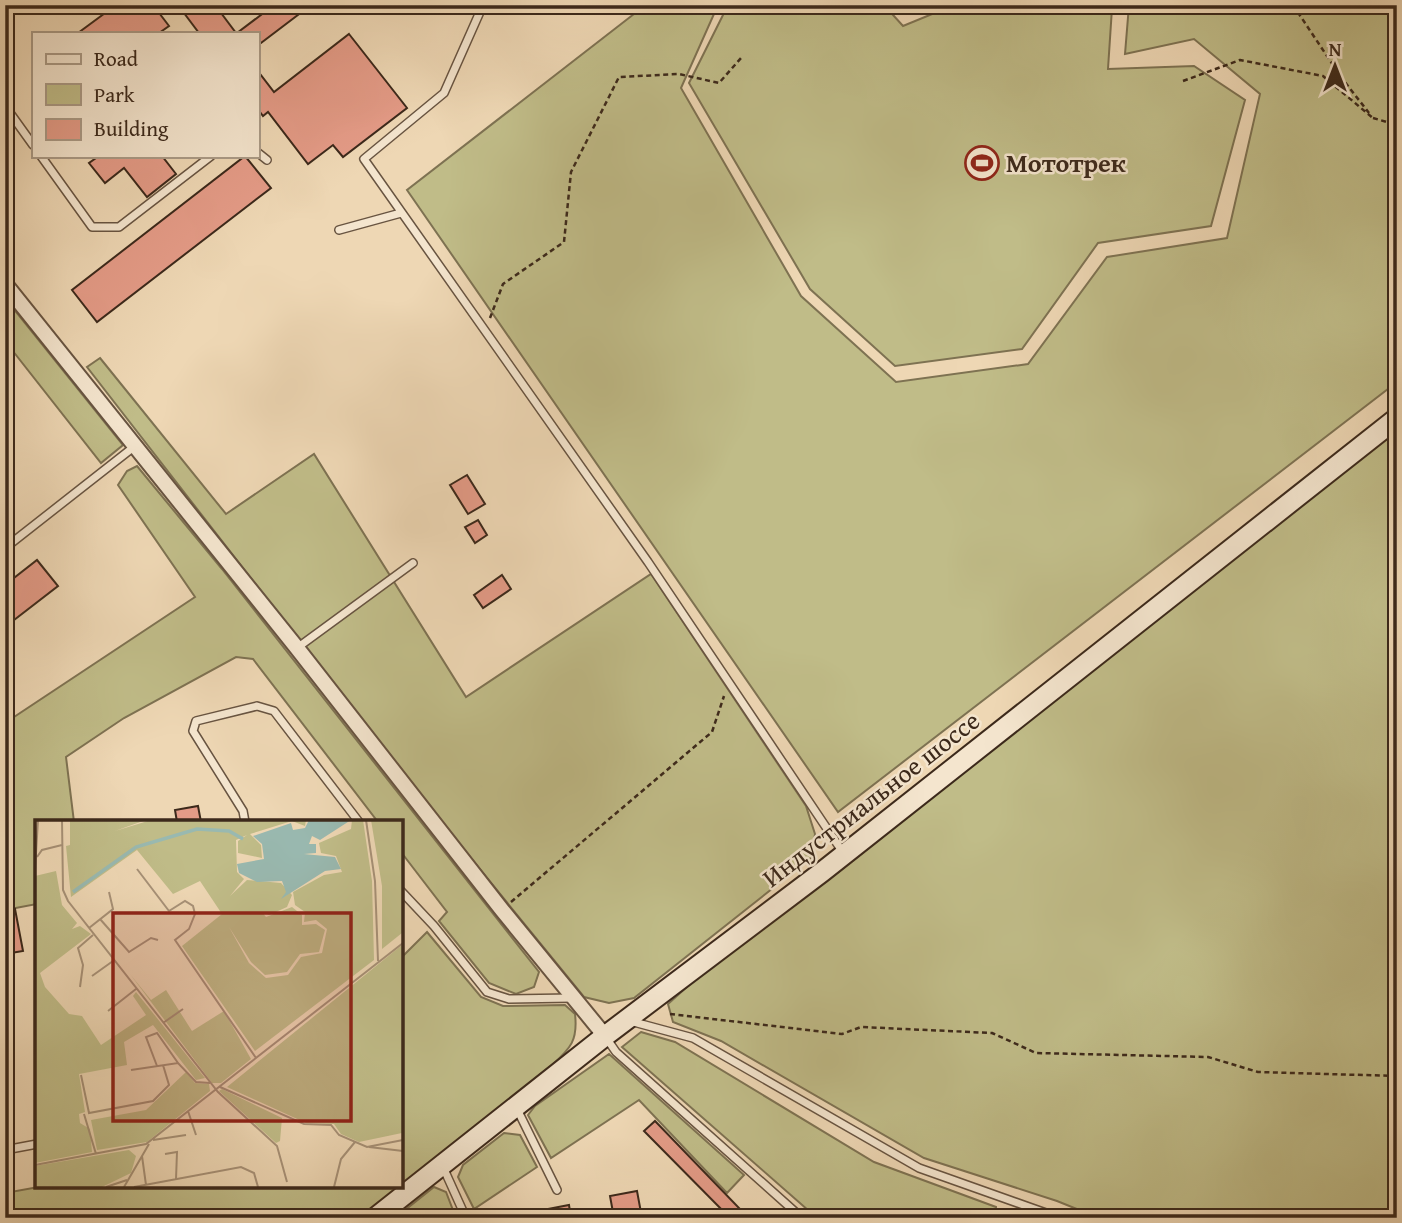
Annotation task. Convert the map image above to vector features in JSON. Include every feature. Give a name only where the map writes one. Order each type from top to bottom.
[{"type":"main road","name":"Индустриальное шоссе","points":[[375,1218],[626,1019],[844,854],[1397,418]]},
{"type":"street","points":[[5,284],[605,1036]]},
{"type":"lane","points":[[483,5],[444,93],[364,159],[648,562],[844,854]]},
{"type":"lane","points":[[5,106],[32,144]]},
{"type":"lane","points":[[259,154],[267,160]]},
{"type":"lane","points":[[42,158],[92,227],[119,227],[208,158]]},
{"type":"lane","points":[[339,230],[401,213]]},
{"type":"lane","points":[[5,548],[135,446]]},
{"type":"lane","points":[[297,648],[413,564]]},
{"type":"lane","points":[[245,820],[243,811],[193,731],[196,721],[257,706],[274,711],[357,820]]},
{"type":"lane","points":[[402,892],[434,926],[487,992],[509,999],[572,998]]},
{"type":"lane","points":[[626,1019],[694,1038],[919,1168],[1060,1218]]},
{"type":"lane","points":[[605,1036],[616,1052],[802,1218]]},
{"type":"lane","points":[[516,1106],[557,1190]]},
{"type":"lane","points":[[5,1150],[35,1144]]},
{"type":"lane","points":[[442,1165],[466,1218]]},
{"type":"path","points":[[1293,5],[1341,77],[1374,118]]},
{"type":"path","points":[[485,331],[503,284],[564,242],[571,172],[619,77],[679,74],[719,83],[741,58]]},
{"type":"path","points":[[1182,80],[1240,60],[1323,76],[1374,118],[1397,125]]},
{"type":"path","points":[[502,910],[712,732],[729,683]]},
{"type":"path","points":[[670,1014],[842,1034],[861,1027],[992,1033],[1036,1053],[1208,1057],[1258,1072],[1397,1076]]},
{"type":"green space","points":[[642,5],[718,5],[681,88],[801,296],[896,382],[1028,364],[1107,257],[1227,238],[1260,94],[1194,39],[1125,54],[1129,5],[1397,5],[1397,382],[838,812],[407,190],[643,7]]},
{"type":"green space","name":"Мототрек","points":[[728,5],[884,5],[903,26],[954,5],[1108,5],[1112,8],[1108,69],[1194,66],[1245,100],[1211,226],[1098,243],[1022,349],[895,366],[810,289],[689,83]]},
{"type":"green space","points":[[5,298],[123,445],[101,463],[5,341]]},
{"type":"green space","points":[[100,358],[226,514],[314,454],[466,697],[651,574],[806,806],[815,834],[811,858],[634,998],[609,1003],[584,997],[408,781],[87,367]]},
{"type":"green space","points":[[1397,429],[1397,1218],[1099,1218],[1057,1201],[924,1158],[721,1041],[673,1022],[668,1004],[709,967],[837,873]]},
{"type":"green space","points":[[137,466],[222,569],[539,972],[534,987],[516,994],[489,983],[439,921],[447,912],[402,853],[402,820],[376,820],[253,659],[236,657],[124,718],[66,757],[74,820],[35,820],[35,904],[5,910],[5,723],[195,597],[118,485],[127,471]]},
{"type":"green space","points":[[427,932],[481,997],[503,1006],[565,1005],[575,1014],[575,1031],[572,1043],[552,1065],[402,1185],[402,957]]},
{"type":"green space","points":[[641,1032],[675,1042],[874,1162],[996,1207],[995,1218],[817,1218],[622,1047]]},
{"type":"green space","points":[[609,1054],[744,1175],[727,1193],[639,1100],[551,1158],[528,1115],[535,1106]]},
{"type":"green space","points":[[504,1133],[520,1135],[537,1167],[474,1209],[458,1177],[463,1165]]},
{"type":"green space","points":[[434,1187],[446,1192],[456,1218],[395,1218]]},
{"type":"green space","points":[[35,1188],[398,1188],[361,1218],[5,1218],[5,1193]]},
{"type":"building","points":[[116,5],[153,5],[169,26],[160,32],[79,32]]},
{"type":"building","points":[[178,5],[215,5],[235,32],[198,32]]},
{"type":"building","points":[[274,5],[311,5],[259,44],[259,32],[238,32]]},
{"type":"building","points":[[349,34],[407,108],[343,157],[333,145],[308,164],[268,112],[263,116],[259,111],[259,73],[274,92]]},
{"type":"building","points":[[96,158],[164,158],[176,174],[147,197],[124,168],[105,183],[89,163]]},
{"type":"building","points":[[242,158],[247,158],[271,188],[97,322],[72,290]]},
{"type":"building","points":[[467,475],[485,504],[468,514],[450,485]]},
{"type":"building","points":[[478,520],[487,535],[475,543],[465,527]]},
{"type":"building","points":[[37,560],[58,586],[5,627],[5,585]]},
{"type":"building","points":[[502,575],[511,589],[483,608],[474,595]]},
{"type":"building","points":[[198,806],[201,820],[177,820],[175,810]]},
{"type":"building","points":[[15,909],[23,951],[5,954],[5,911]]},
{"type":"building","points":[[655,1121],[739,1208],[730,1218],[644,1131]]},
{"type":"building","points":[[637,1191],[642,1218],[614,1218],[610,1196]]},
{"type":"building","points":[[569,1205],[571,1218],[532,1218],[532,1212]]},
{"type":"place","name":"Мототрек","points":[[982,163]]}]
